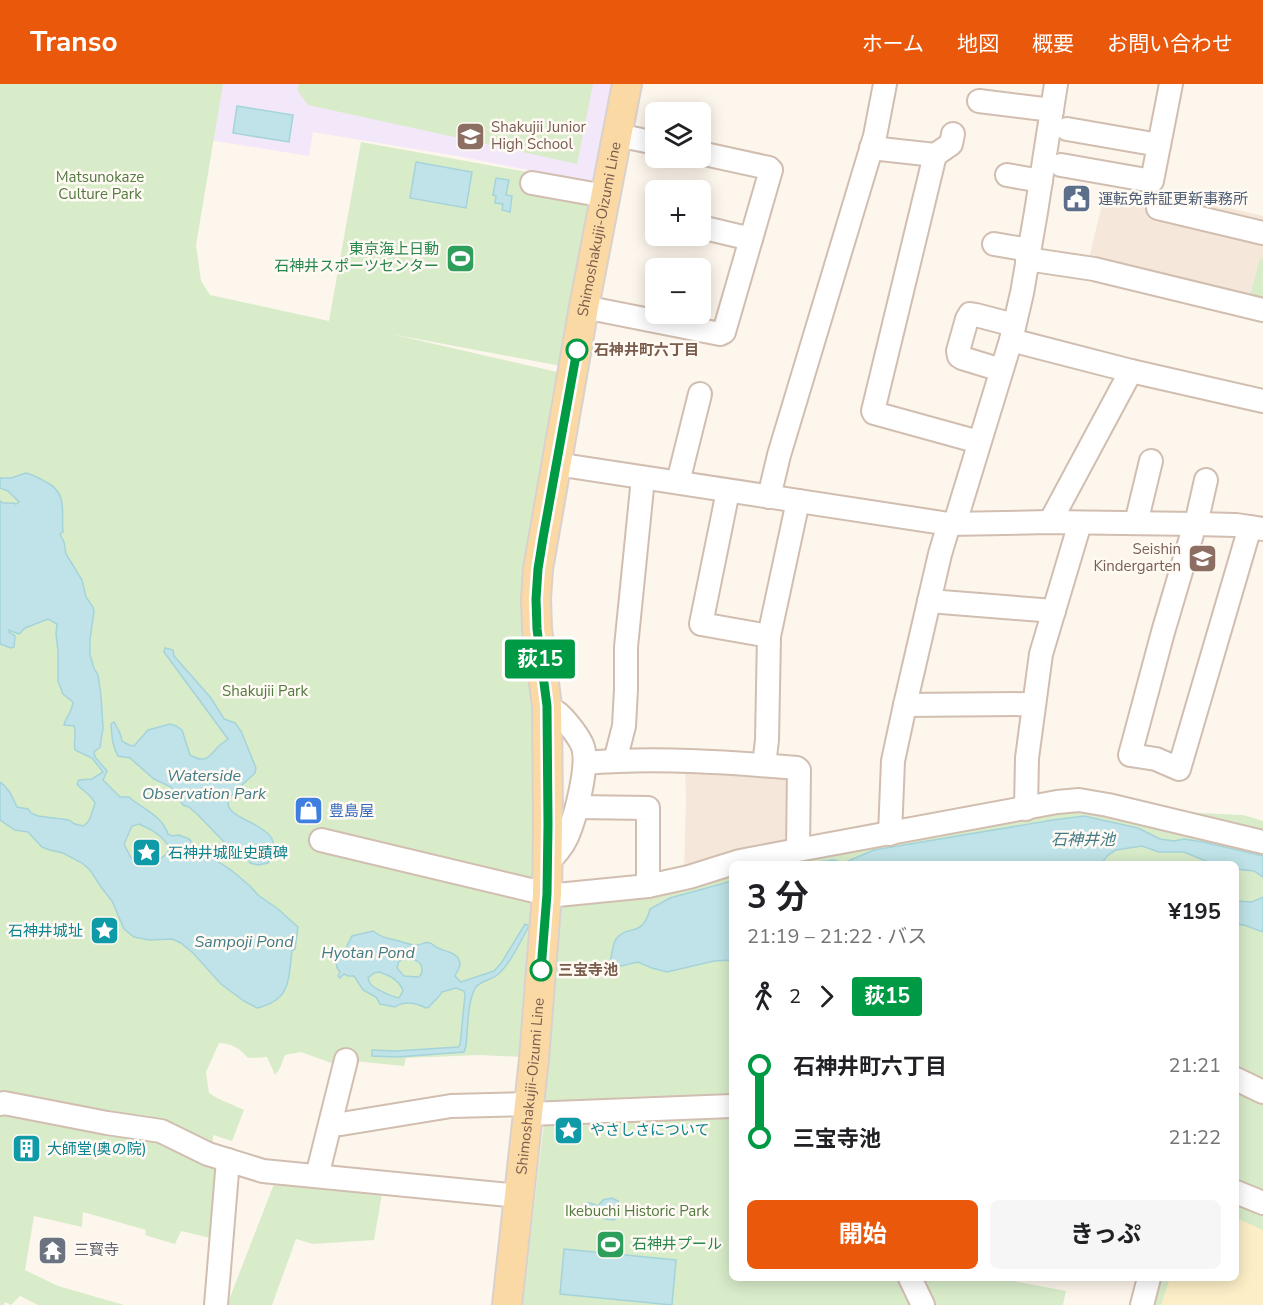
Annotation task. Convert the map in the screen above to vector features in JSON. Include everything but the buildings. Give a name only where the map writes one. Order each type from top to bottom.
[{"type":"main road","name":"Shimoshakujii-Oizumi Line","points":[[507,1305],[529,1109],[547,894],[547,706],[537,629],[536,599],[541,549],[556,464],[627,84]]},
{"type":"street","points":[[769,497],[779,455],[871,148],[885,84]]},
{"type":"street","points":[[890,834],[893,761],[905,705],[940,554],[979,442],[1022,293],[1056,84]]},
{"type":"street","points":[[1061,165],[1152,182],[1171,84]]},
{"type":"street","points":[[979,101],[1052,110]]},
{"type":"street","points":[[1067,129],[1159,145]]},
{"type":"street","points":[[871,148],[935,155],[951,144],[953,134]]},
{"type":"street","points":[[617,135],[645,141]]},
{"type":"street","points":[[584,307],[720,334],[724,332],[771,170],[711,155]]},
{"type":"street","points":[[935,155],[873,411],[979,442]]},
{"type":"street","points":[[1007,175],[1041,181]]},
{"type":"street","points":[[532,183],[605,196]]},
{"type":"street","points":[[1158,208],[1263,233]]},
{"type":"street","points":[[711,229],[751,239]]},
{"type":"street","points":[[994,244],[1028,255],[1263,310]]},
{"type":"street","points":[[1001,370],[959,356],[958,351],[970,314],[1012,332],[1131,371],[1263,401]]},
{"type":"street","points":[[1050,522],[1131,371]]},
{"type":"street","points":[[678,482],[700,394]]},
{"type":"street","points":[[1136,523],[1151,461]]},
{"type":"street","points":[[556,464],[952,524],[1050,522],[1080,523],[1136,523],[1195,524],[1259,525],[1179,769],[1156,759],[1130,755],[1195,524],[1206,480]]},
{"type":"street","points":[[615,760],[624,726],[626,647],[643,478]]},
{"type":"street","points":[[728,491],[701,624],[770,636]]},
{"type":"street","points":[[764,765],[767,740],[770,636],[798,501]]},
{"type":"street","points":[[1026,808],[1027,758],[1041,654],[1080,523]]},
{"type":"street","points":[[929,601],[1054,611]]},
{"type":"street","points":[[905,705],[1034,704]]},
{"type":"street","points":[[547,706],[560,714],[570,727],[583,747],[585,763],[577,807],[567,836],[559,851],[547,863]]},
{"type":"street","points":[[585,763],[615,760],[671,760],[797,768],[799,770],[798,849]]},
{"type":"street","points":[[740,861],[1057,802],[1079,800],[1263,842]]},
{"type":"street","points":[[577,807],[648,808],[648,886]]},
{"type":"street","points":[[321,840],[557,895],[648,886],[689,877],[729,864]]},
{"type":"street","points":[[317,1176],[346,1060]]},
{"type":"street","points":[[1239,1080],[1263,1092]]},
{"type":"street","points":[[0,1104],[161,1131],[208,1154],[262,1171],[519,1196]]},
{"type":"street","points":[[331,1123],[341,1124],[451,1106],[529,1109],[729,1106]]},
{"type":"street","points":[[216,1305],[228,1160]]},
{"type":"street","points":[[1239,1193],[1263,1203]]},
{"type":"street","points":[[911,1281],[923,1305]]},
{"type":"street","points":[[1142,1305],[1148,1281]]},
{"type":"shaded area","name":"Shakujii Junior High School","points":[[218,84],[612,84],[593,183],[457,156],[313,132],[309,156],[209,140]]},
{"type":"shaded area","points":[[1158,191],[1263,216],[1263,259],[1260,258],[1248,302],[1088,262],[1104,197],[1154,209]]},
{"type":"shaded area","points":[[685,765],[791,773],[794,840],[684,871]]},
{"type":"green space","name":"Shakujii Park","points":[[0,84],[223,84],[196,245],[201,281],[210,295],[329,321],[361,142],[593,184],[561,366],[391,334],[557,372],[528,542],[522,605],[534,711],[532,852],[534,896],[522,1057],[479,1055],[406,1058],[404,1066],[354,1061],[334,1064],[301,1052],[285,1055],[275,1075],[267,1057],[248,1058],[235,1047],[219,1043],[206,1072],[209,1093],[244,1110],[232,1141],[213,1135],[213,1147],[220,1166],[215,1239],[181,1231],[175,1244],[145,1235],[146,1230],[83,1212],[82,1227],[34,1216],[25,1270],[58,1286],[124,1305],[38,1305],[20,1296],[11,1305],[5,1302],[4,1305],[0,1305]]},
{"type":"green space","points":[[299,84],[593,84],[577,164],[308,105],[297,90]]},
{"type":"green space","points":[[1260,258],[1263,259],[1263,305],[1248,302]]},
{"type":"green space","points":[[1079,806],[1263,848],[1263,1305],[1135,1305],[1140,1281],[1239,1281],[1239,861],[759,861]]},
{"type":"green space","points":[[1178,812],[1243,815],[1263,821],[1263,835]]},
{"type":"green space","points":[[729,868],[729,1103],[542,1103],[559,906]]},
{"type":"green space","name":"Ikebuchi Historic Park","points":[[729,1112],[729,1281],[906,1281],[918,1305],[522,1305],[544,1123]]},
{"type":"green space","points":[[274,1184],[382,1194],[374,1240],[313,1244],[296,1239],[272,1305],[227,1305]]},
{"type":"green space","points":[[916,1281],[1014,1281],[1066,1291],[1063,1305],[927,1305]]},
{"type":"sand","points":[[1239,1219],[1263,1230],[1263,1305],[1161,1305],[1169,1281],[1239,1281]]},
{"type":"water","points":[[237,106],[293,115],[289,142],[233,133]]},
{"type":"water","points":[[416,162],[472,172],[466,208],[410,198]]},
{"type":"water","points":[[496,178],[509,180],[506,195],[512,196],[510,212],[502,210],[503,204],[495,203],[496,196],[493,195]]},
{"type":"water","name":"Sampoji Pond","points":[[26,473],[32,475],[48,483],[61,499],[63,532],[60,534],[66,554],[82,580],[86,597],[94,612],[90,655],[98,675],[103,728],[100,747],[94,752],[95,757],[107,771],[103,780],[120,797],[129,797],[156,817],[168,834],[189,839],[196,847],[231,870],[298,927],[286,988],[276,1000],[268,1004],[257,1008],[244,1001],[221,984],[181,943],[172,939],[149,940],[134,937],[124,929],[112,901],[90,870],[82,863],[63,853],[42,847],[28,832],[15,830],[0,820],[0,782],[8,790],[17,807],[28,809],[38,816],[69,820],[83,826],[90,819],[95,803],[77,784],[79,780],[92,779],[103,772],[92,758],[75,750],[74,726],[64,725],[73,702],[63,694],[58,681],[57,624],[48,619],[25,628],[19,634],[9,630],[15,636],[14,647],[0,644],[0,501],[16,504],[19,502],[8,491],[0,488],[0,478],[11,478]],"holes":[[[139,824],[152,830],[168,845],[168,852],[159,860],[131,858],[124,844],[132,826]]]},
{"type":"water","name":"Waterside Observation Park","points":[[165,648],[173,650],[174,656],[211,698],[224,719],[235,723],[241,731],[256,768],[255,773],[231,796],[229,807],[235,814],[265,831],[272,839],[274,849],[268,863],[258,865],[250,863],[245,854],[229,847],[198,815],[183,805],[171,787],[154,779],[130,758],[118,756],[116,752],[111,724],[114,722],[122,741],[134,746],[148,730],[170,724],[176,726],[182,730],[190,755],[201,759],[208,757],[228,739],[164,652]]},
{"type":"water","name":"石神井池","points":[[1084,816],[1138,828],[1160,839],[1203,842],[1263,856],[1263,877],[1254,871],[1239,869],[1239,861],[1206,861],[1184,852],[1159,852],[1142,846],[1116,850],[1103,861],[848,861],[874,850]]},
{"type":"water","points":[[729,882],[729,960],[714,961],[667,972],[638,962],[621,966],[610,963],[616,939],[621,934],[643,924],[650,909],[670,898]]},
{"type":"water","points":[[1263,897],[1263,932],[1239,924],[1239,901],[1252,902]]},
{"type":"water","name":"Hyotan Pond","points":[[525,924],[529,926],[501,972],[476,987],[469,1007],[464,1052],[397,1057],[372,1056],[372,1050],[396,1051],[458,1047],[464,991],[456,988],[442,992],[426,1008],[410,1003],[395,1007],[380,1004],[376,997],[363,990],[354,976],[344,974],[340,978],[336,965],[338,957],[342,956],[352,936],[373,931],[383,937],[410,944],[417,945],[427,942],[455,955],[460,964],[455,976],[461,982],[494,971]],"holes":[[[407,959],[420,963],[422,970],[419,977],[404,976],[397,968],[399,961]],[[379,972],[397,981],[403,991],[399,998],[379,990],[370,983],[368,978]]]},
{"type":"water","points":[[612,1198],[618,1201],[621,1210],[614,1220],[605,1219],[598,1213],[591,1218],[585,1218],[581,1214],[581,1207],[585,1203],[598,1206],[603,1200]]},
{"type":"water","points":[[564,1249],[676,1260],[672,1305],[560,1294]]},
{"type":"bus line","name":"荻15","points":[[541,970],[547,878],[547,706],[537,629],[536,599],[543,538],[577,350]]},
{"type":"place","name":"Shakujii Junior High School","points":[[470,136]]},
{"type":"place","name":"運転免許証更新事務所","points":[[1077,199]]},
{"type":"place","name":"東京海上日動 石神井スポーツセンター","points":[[460,258]]},
{"type":"place","name":"石神井町六丁目","points":[[577,350]]},
{"type":"place","name":"Seishin Kindergarten","points":[[1202,558]]},
{"type":"place","name":"豊島屋","points":[[308,811]]},
{"type":"place","name":"石神井城阯史蹟碑","points":[[147,853]]},
{"type":"place","name":"石神井城址","points":[[104,931]]},
{"type":"place","name":"三宝寺池","points":[[541,970]]},
{"type":"place","name":"やさしさについて","points":[[569,1130]]},
{"type":"place","name":"大師堂(奥の院)","points":[[26,1149]]},
{"type":"place","name":"石神井プール","points":[[611,1244]]},
{"type":"place","name":"三寳寺","points":[[53,1250]]},
{"type":"park label","name":"Matsunokaze Culture Park","points":[[100,186]]}]
